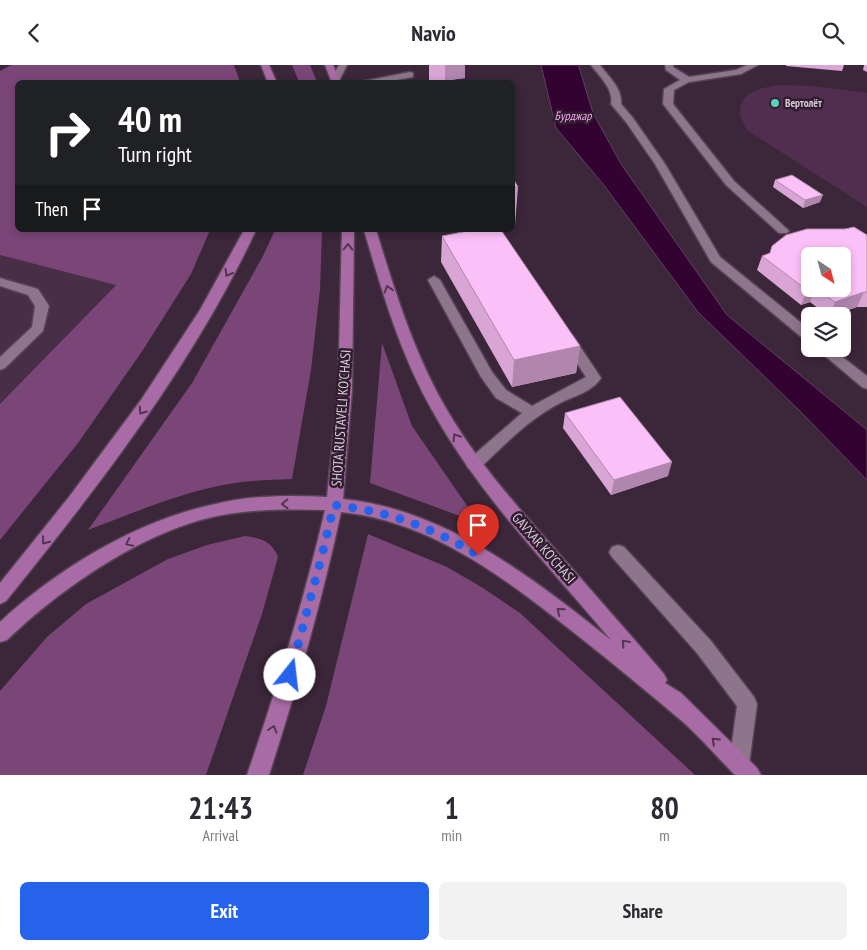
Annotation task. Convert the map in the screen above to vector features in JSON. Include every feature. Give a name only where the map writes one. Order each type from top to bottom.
[{"type":"main road","points":[[265,65],[272,80]]},
{"type":"main road","points":[[329,65],[336,80]]},
{"type":"main road","points":[[0,596],[109,457],[162,382],[206,310],[249,232]]},
{"type":"main road","name":"SHOTA RUSTAVELI KO'CHASI","points":[[258,775],[288,684],[334,505],[345,389],[348,232]]},
{"type":"main road","name":"GAVXAR KO'CHASI","points":[[371,232],[400,326],[411,353],[439,410],[474,464],[497,494],[680,707],[745,770]]},
{"type":"main road","points":[[0,634],[59,585],[109,553],[159,529],[200,514],[236,506],[286,503],[334,505],[366,509],[396,516],[445,537],[474,553],[543,598],[680,707]]},
{"type":"lane","points":[[336,80],[343,65]]},
{"type":"lane","points":[[595,65],[614,90],[617,98],[616,104],[630,120],[660,164],[714,259],[801,330]]},
{"type":"lane","points":[[669,65],[669,68],[687,80]]},
{"type":"lane","points":[[754,65],[738,72],[687,80],[669,89],[668,104],[730,183],[783,231]]},
{"type":"lane","points":[[369,80],[390,74],[410,75]]},
{"type":"lane","points":[[434,280],[486,374],[500,394],[533,413]]},
{"type":"lane","points":[[0,282],[33,292],[42,306],[38,328],[0,365]]},
{"type":"lane","points":[[474,464],[533,413],[548,403],[584,388],[594,378],[562,331]]},
{"type":"lane","points":[[834,357],[867,384]]},
{"type":"lane","points":[[618,552],[704,647],[747,704],[745,770]]},
{"type":"shaded area","points":[[11,65],[234,65],[239,80],[15,80],[15,232],[209,232],[191,274],[143,350],[78,443],[0,540],[0,404],[116,285],[0,255],[0,71]]},
{"type":"shaded area","points":[[292,65],[310,65],[316,80],[298,80]]},
{"type":"shaded area","points":[[781,85],[812,86],[867,93],[867,207],[747,130],[740,110],[746,97],[761,89]]},
{"type":"shaded area","points":[[274,232],[322,232],[320,289],[311,370],[292,479],[242,482],[202,490],[164,501],[88,530],[192,383],[263,256]]},
{"type":"shaded area","points":[[0,255],[116,284],[0,404]]},
{"type":"shaded area","points":[[382,343],[412,426],[479,523],[370,483]]},
{"type":"shaded area","points":[[368,534],[447,567],[520,613],[695,775],[303,775],[326,706]]},
{"type":"shaded area","points":[[245,536],[265,541],[272,547],[278,557],[262,614],[206,775],[0,775],[0,691],[47,637],[86,604],[168,559],[207,545]]},
{"type":"water","name":"Бурджар","points":[[541,65],[578,65],[593,113],[621,164],[727,315],[867,430],[867,480],[801,412],[698,312],[603,184],[556,128]]},
{"type":"building","points":[[792,175],[823,195],[805,200],[775,180]]},
{"type":"building","points":[[854,227],[867,235],[867,292],[851,296],[851,247],[801,247],[801,285],[762,256],[770,253],[772,246],[786,235],[807,229],[845,229]]},
{"type":"building","points":[[463,232],[502,232],[580,346],[514,360],[442,236]]},
{"type":"building","points":[[828,297],[850,297],[835,302]]},
{"type":"building","points":[[620,397],[672,462],[614,480],[565,413]]},
{"type":"place","name":"Вертолёт","points":[[775,103]]},
{"type":"route","points":[[290,675],[334,505],[366,509],[396,516],[445,537],[478,555]]}]
